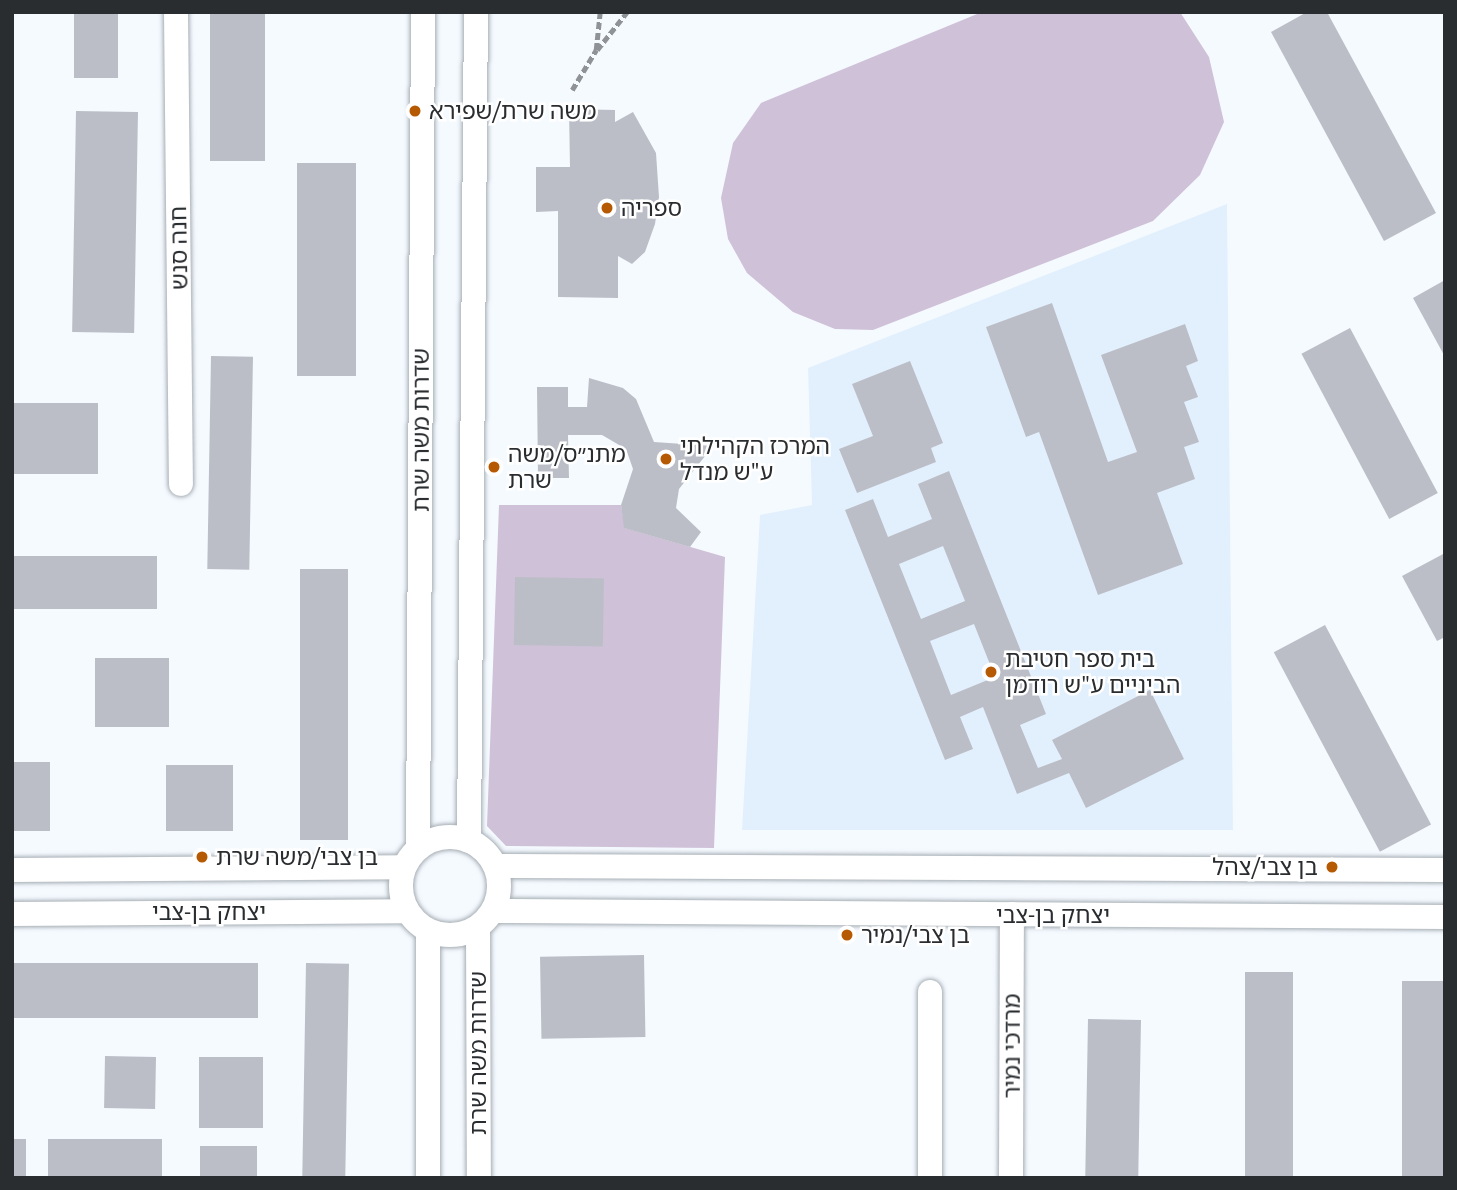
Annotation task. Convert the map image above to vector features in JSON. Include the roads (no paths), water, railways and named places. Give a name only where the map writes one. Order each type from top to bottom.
[{"type":"street","name":"חנה סנש","points":[[176,12],[181,485]]},
{"type":"street","name":"שדרות משה שרת","points":[[411,857],[423,12]]},
{"type":"street","points":[[469,841],[477,12]]},
{"type":"street","points":[[442,837],[469,841],[495,866],[499,889],[485,919],[453,936],[428,931],[406,911],[400,882],[411,857],[442,837]]},
{"type":"street","name":"יצחק בן-צבי","points":[[12,870],[411,857]]},
{"type":"street","name":"יצחק בן-צבי","points":[[495,866],[1445,870]]},
{"type":"street","name":"יצחק בן-צבי","points":[[12,914],[406,911]]},
{"type":"street","name":"יצחק בן-צבי","points":[[485,919],[1012,914],[1445,917]]},
{"type":"street","name":"מרדכי נמיר","points":[[1012,914],[1012,1178]]},
{"type":"street","name":"שדרות משה שרת","points":[[479,1178],[485,919]]},
{"type":"street","points":[[428,931],[428,1178]]},
{"type":"street","points":[[930,992],[930,1178]]},
{"type":"place","name":"משה שרת/שפירא","points":[[415,111]]},
{"type":"place","name":"ספריה","points":[[607,208]]},
{"type":"place","name":"המרכז הקהילתי ע\"ש מנדל","points":[[666,459]]},
{"type":"place","name":"מתנ״ס/משה שרת","points":[[494,467]]},
{"type":"place","name":"בית ספר חטיבת הביניים ע\"ש רודמן","points":[[991,672]]},
{"type":"place","name":"בן צבי/משה שרת","points":[[202,857]]},
{"type":"place","name":"בן צבי/צהל","points":[[1332,867]]},
{"type":"place","name":"בן צבי/נמיר","points":[[847,935]]}]
